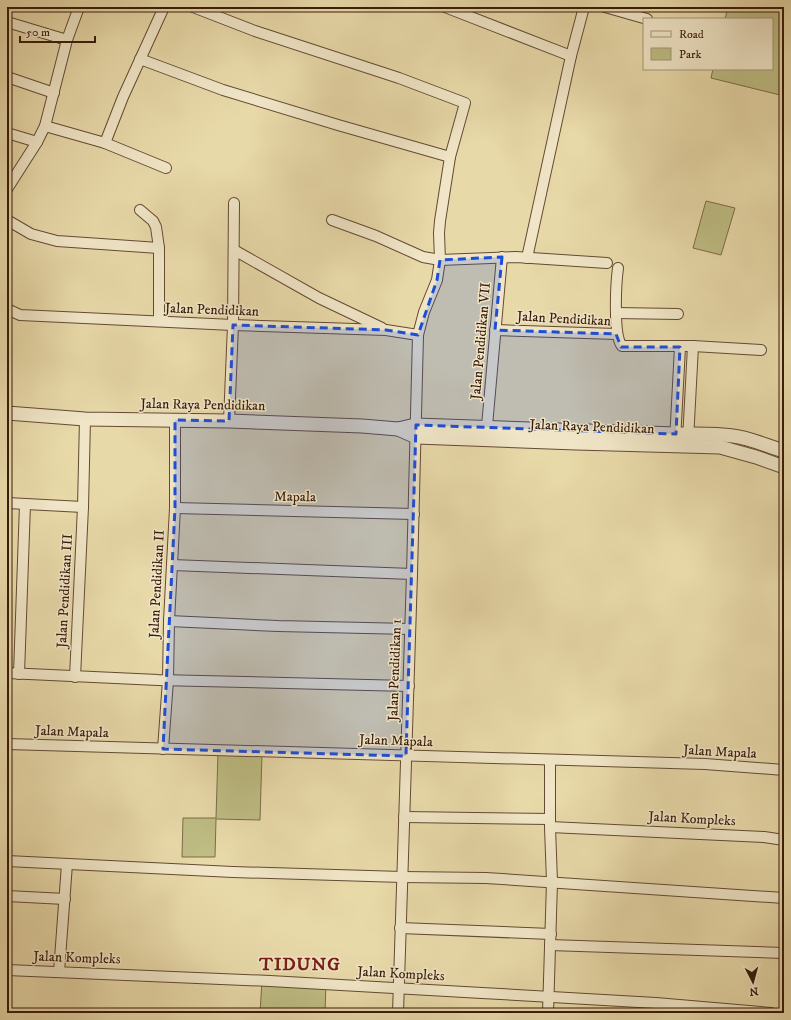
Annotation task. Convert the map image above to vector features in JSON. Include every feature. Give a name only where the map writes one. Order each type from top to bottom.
[{"type":"street","points":[[7,189],[37,142],[45,126],[67,40],[79,7]]},
{"type":"street","points":[[105,144],[123,97],[164,7]]},
{"type":"street","points":[[193,7],[254,31],[399,78],[465,103],[450,157],[438,234],[440,260],[437,280],[424,312],[418,335],[416,431]]},
{"type":"street","points":[[445,7],[571,56]]},
{"type":"street","points":[[527,258],[571,56],[584,7]]},
{"type":"street","points":[[605,7],[644,18]]},
{"type":"street","points":[[7,22],[67,40]]},
{"type":"street","points":[[140,58],[224,90],[450,157]]},
{"type":"street","points":[[7,77],[54,93]]},
{"type":"street","points":[[45,126],[105,144],[166,168]]},
{"type":"street","points":[[7,133],[37,142]]},
{"type":"street","points":[[229,422],[233,325],[234,203]]},
{"type":"street","points":[[140,210],[155,224],[159,248],[159,321]]},
{"type":"street","points":[[7,220],[31,234],[57,241],[159,248]]},
{"type":"street","points":[[332,220],[376,236],[422,257],[440,260],[502,257],[607,263]]},
{"type":"street","points":[[234,250],[319,298],[386,330]]},
{"type":"street","name":"Jalan Pendidikan VII","points":[[487,426],[502,257]]},
{"type":"street","points":[[616,334],[618,268]]},
{"type":"street","name":"Jalan Pendidikan","points":[[7,309],[20,315],[233,325],[386,330],[418,335]]},
{"type":"street","points":[[616,314],[678,314]]},
{"type":"street","name":"Jalan Pendidikan","points":[[495,330],[616,334],[620,344],[625,347],[693,346],[761,350]]},
{"type":"street","points":[[682,440],[693,346]]},
{"type":"street","points":[[680,347],[682,440]]},
{"type":"street","name":"Jalan Raya Pendidikan","points":[[7,413],[85,419],[175,420],[362,426],[576,443],[682,440],[717,434],[734,436],[784,451]]},
{"type":"street","name":"Jalan Pendidikan III","points":[[75,677],[83,507],[85,419]]},
{"type":"street","name":"Jalan Pendidikan II","points":[[163,749],[168,680],[169,621],[175,508],[175,420]]},
{"type":"street","name":"Jalan Raya Pendidikan","points":[[416,431],[487,426],[682,440],[724,448],[784,467]]},
{"type":"street","name":"Jalan Pendidikan 1","points":[[398,1013],[416,431]]},
{"type":"street","points":[[7,503],[83,507]]},
{"type":"street","points":[[19,674],[24,504]]},
{"type":"street","name":"Mapala","points":[[175,508],[414,514]]},
{"type":"street","points":[[172,565],[412,574]]},
{"type":"street","points":[[169,621],[278,626],[410,629]]},
{"type":"street","points":[[7,673],[75,677],[409,686]]},
{"type":"street","name":"Jalan Mapala","points":[[7,744],[704,764],[784,770]]},
{"type":"street","points":[[548,1013],[552,882],[550,760]]},
{"type":"street","name":"Jalan Kompleks","points":[[404,817],[550,823],[764,837],[784,840]]},
{"type":"street","points":[[7,861],[210,871],[486,878],[784,898]]},
{"type":"street","points":[[59,972],[67,864]]},
{"type":"street","points":[[7,896],[65,899]]},
{"type":"street","points":[[400,928],[551,934]]},
{"type":"street","points":[[550,945],[784,953]]},
{"type":"street","name":"Jalan Kompleks","points":[[7,970],[262,980],[549,997],[771,1013]]},
{"type":"highlighted area","points":[[502,257],[495,330],[616,334],[621,347],[680,347],[676,434],[416,425],[406,756],[163,749],[175,508],[175,420],[229,421],[233,325],[386,330],[418,335],[437,280],[440,260]]},
{"type":"green space","points":[[728,7],[784,7],[784,96],[711,78],[713,70],[773,70],[773,18],[725,18]]},
{"type":"green space","points":[[706,201],[735,208],[721,255],[693,248]]},
{"type":"green space","points":[[218,753],[262,754],[260,820],[216,819],[215,857],[182,857],[183,818],[216,818]]},
{"type":"green space","points":[[262,980],[326,982],[325,1013],[260,1013]]},
{"type":"district","name":"TIDUNG","points":[[300,965]]}]
